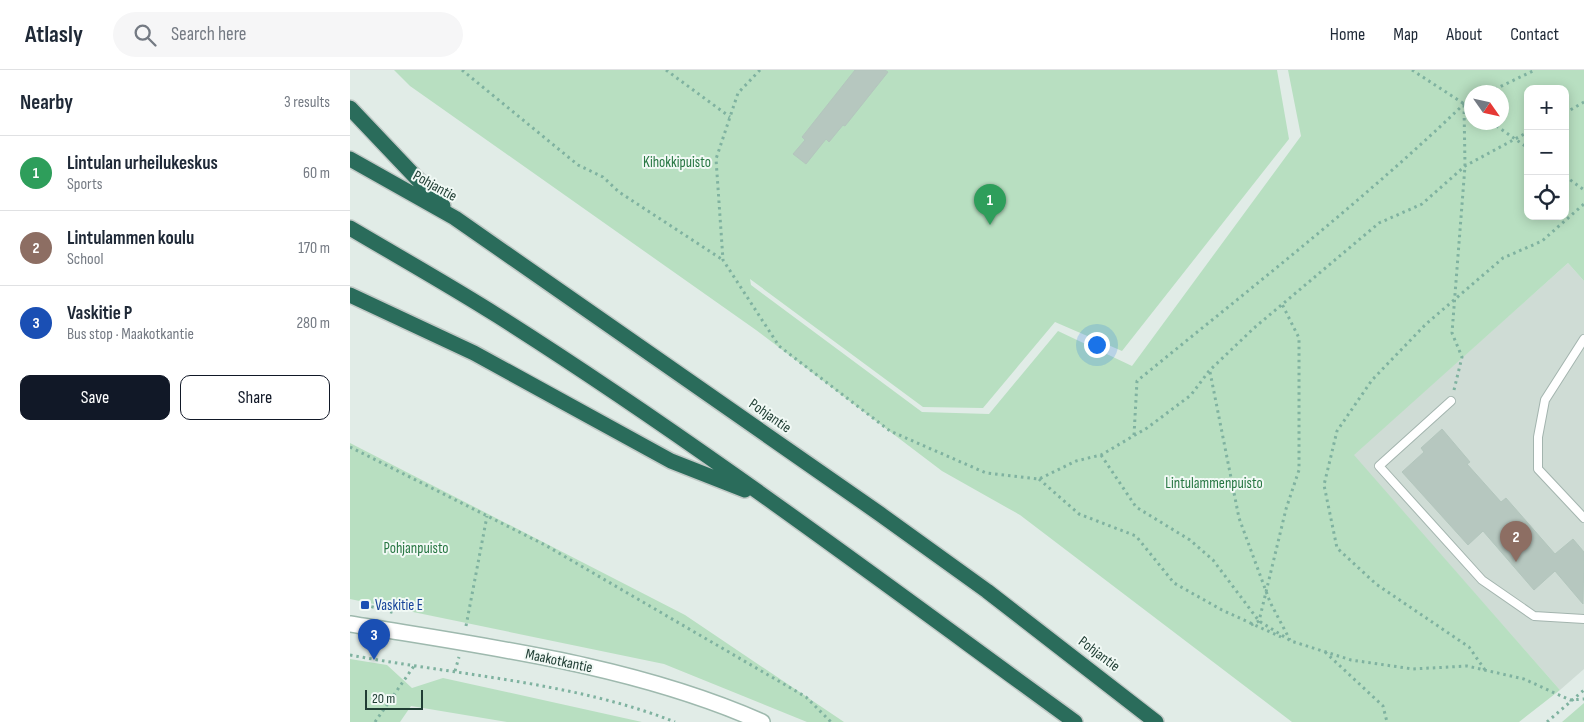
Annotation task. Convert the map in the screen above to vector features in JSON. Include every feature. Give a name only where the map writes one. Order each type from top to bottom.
[{"type":"highway","points":[[350,108],[455,218]]},
{"type":"highway","name":"Pohjantie","points":[[350,159],[455,218],[880,514],[987,591],[1156,722]]},
{"type":"highway","points":[[350,228],[498,316],[767,499],[1075,722]]},
{"type":"highway","points":[[350,294],[474,353],[671,461],[767,499]]},
{"type":"street","name":"Maakotkantie","points":[[350,624],[566,662],[674,690],[762,722]]},
{"type":"lane","points":[[1584,339],[1545,400],[1538,437],[1538,469],[1584,518]]},
{"type":"lane","points":[[1451,401],[1379,466],[1482,580],[1534,616],[1584,619]]},
{"type":"path","points":[[462,70],[578,165],[603,177],[619,192],[723,260],[779,346],[890,431],[986,473],[1039,479],[1076,461],[1101,455],[1134,435],[1191,395],[1210,371],[1282,304],[1380,223],[1422,204],[1465,166],[1524,134]]},
{"type":"path","points":[[666,70],[730,118]]},
{"type":"path","points":[[723,260],[716,159],[738,93],[760,70]]},
{"type":"path","points":[[1134,435],[1138,381],[1421,146],[1464,104],[1412,70]]},
{"type":"path","points":[[1504,85],[1535,70]]},
{"type":"path","points":[[1569,111],[1584,102]]},
{"type":"path","points":[[1451,401],[1462,357],[1452,333],[1465,166],[1464,130]]},
{"type":"path","points":[[1503,130],[1524,145]]},
{"type":"path","points":[[1569,179],[1584,190]]},
{"type":"path","points":[[1252,625],[1259,621],[1286,509],[1299,470],[1299,338],[1282,304]]},
{"type":"path","points":[[1210,371],[1239,518],[1265,590],[1291,641]]},
{"type":"path","points":[[350,447],[546,545],[806,697],[831,722]]},
{"type":"path","points":[[1101,455],[1136,507],[1190,540],[1213,560],[1259,621],[1291,641]]},
{"type":"path","points":[[1039,479],[1079,514],[1136,536],[1174,583],[1252,625],[1291,641],[1351,660],[1413,669],[1467,666],[1524,679],[1570,700],[1584,699]]},
{"type":"path","points":[[465,629],[487,516]]},
{"type":"path","points":[[1324,652],[1383,706],[1387,722]]},
{"type":"path","points":[[350,655],[551,688],[655,714],[675,722]]},
{"type":"path","points":[[375,722],[414,666]]},
{"type":"path","points":[[1547,722],[1570,700],[1584,690]]},
{"type":"shaded area","points":[[1568,263],[1584,281],[1584,669],[1560,690],[1353,455]]},
{"type":"green space","points":[[394,70],[1277,70],[1289,139],[1122,351],[1055,322],[983,408],[923,407],[750,279],[751,285],[922,412],[989,414],[1058,331],[1132,366],[1301,136],[1288,70],[1584,70],[1584,281],[1568,263],[1354,455],[1560,690],[1519,722],[1292,722],[1020,515],[942,471],[756,330],[410,86]]},
{"type":"green space","name":"Pohjanpuisto","points":[[350,443],[685,615],[844,722],[807,722],[664,664],[350,599]]},
{"type":"green space","points":[[350,659],[387,665],[412,688],[443,678],[642,722],[507,722],[411,706],[400,722],[350,722]]},
{"type":"green space","points":[[1584,703],[1584,722],[1562,722]]},
{"type":"building","points":[[855,70],[885,70],[888,72],[845,126],[843,125],[829,142],[826,139],[806,164],[793,154],[805,140],[802,137]]},
{"type":"building","points":[[1442,429],[1470,462],[1467,464],[1501,502],[1506,498],[1555,554],[1573,539],[1584,552],[1583,604],[1555,571],[1534,590],[1483,531],[1468,545],[1402,472],[1424,452],[1421,448]]},
{"type":"place","name":"Lintulan urheilukeskus","points":[[990,225]]},
{"type":"place","name":"Lintulammen koulu","points":[[1516,562]]},
{"type":"place","name":"Vaskitie E","points":[[365,605]]},
{"type":"place","name":"Vaskitie P","points":[[374,660]]},
{"type":"park label","name":"Kihokkipuisto","points":[[677,162]]},
{"type":"park label","name":"Lintulammenpuisto","points":[[1214,483]]}]
